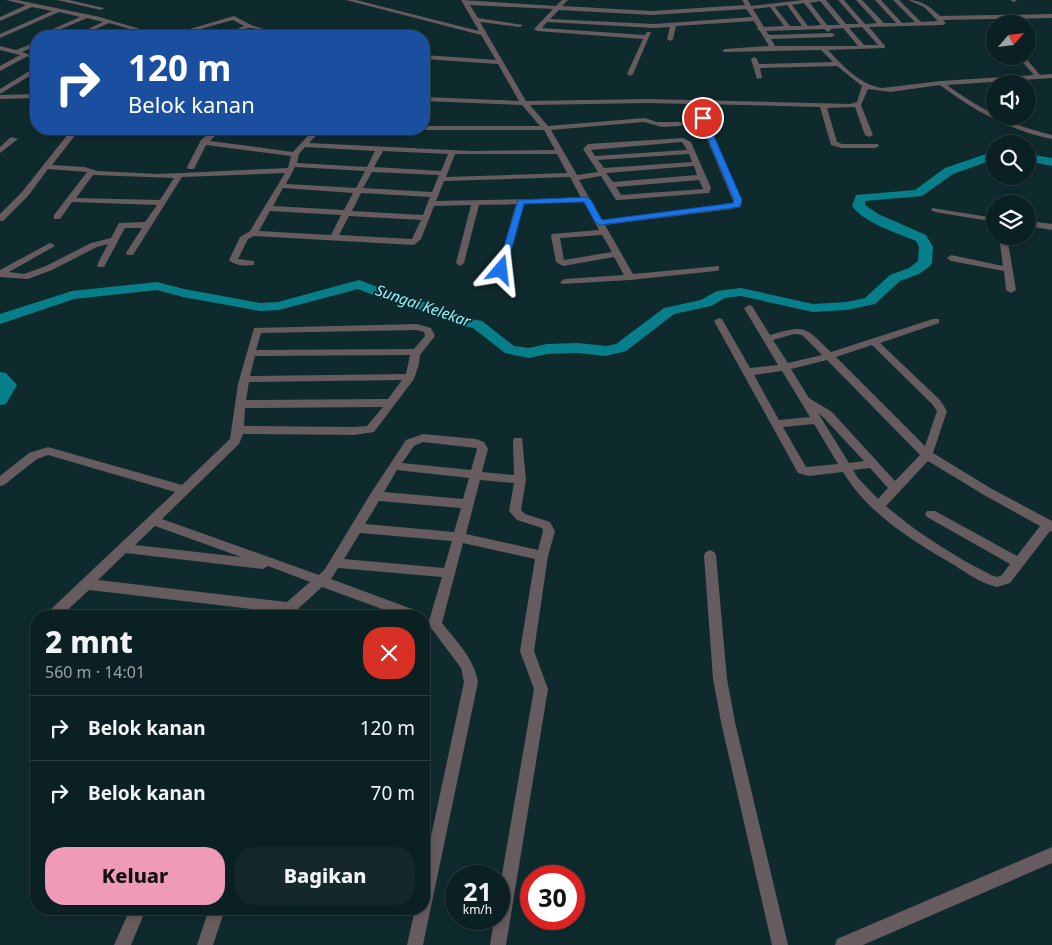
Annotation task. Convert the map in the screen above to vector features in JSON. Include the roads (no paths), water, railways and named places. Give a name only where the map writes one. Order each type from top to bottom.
[{"type":"street","points":[[9,0],[22,1],[87,16],[137,30]]},
{"type":"street","points":[[60,0],[100,8]]},
{"type":"street","points":[[349,0],[484,34]]},
{"type":"street","points":[[566,0],[537,27],[538,30],[646,37]]},
{"type":"street","points":[[465,1],[556,9],[620,9],[662,13],[747,5],[772,6],[788,2],[818,0]]},
{"type":"street","points":[[823,0],[864,48]]},
{"type":"street","points":[[725,51],[883,46],[841,0]]},
{"type":"street","points":[[859,0],[883,26]]},
{"type":"street","points":[[878,0],[901,25]]},
{"type":"street","points":[[896,0],[920,24]]},
{"type":"street","points":[[760,29],[943,23],[926,6],[911,0]]},
{"type":"street","points":[[465,1],[524,102],[546,128],[630,277]]},
{"type":"street","points":[[788,2],[807,28]]},
{"type":"street","points":[[806,2],[841,48]]},
{"type":"street","points":[[0,19],[31,4]]},
{"type":"street","points":[[747,5],[773,48]]},
{"type":"street","points":[[772,6],[788,28]]},
{"type":"street","points":[[614,24],[620,9]]},
{"type":"street","points":[[0,36],[60,10]]},
{"type":"street","points":[[54,30],[87,16]]},
{"type":"street","points":[[939,18],[1052,16]]},
{"type":"street","points":[[191,30],[234,18],[260,30]]},
{"type":"street","points":[[545,20],[654,26],[754,19]]},
{"type":"street","points":[[476,20],[520,25]]},
{"type":"street","points":[[89,30],[107,22]]},
{"type":"street","points":[[670,39],[673,25]]},
{"type":"street","points":[[239,30],[248,26]]},
{"type":"street","points":[[630,74],[646,37],[654,26]]},
{"type":"street","points":[[765,37],[832,35]]},
{"type":"street","points":[[812,36],[814,48]]},
{"type":"street","points":[[17,52],[30,47]]},
{"type":"street","points":[[0,48],[30,55]]},
{"type":"street","points":[[823,48],[865,86],[883,90],[941,83],[1052,76]]},
{"type":"street","points":[[752,50],[759,78]]},
{"type":"street","points":[[0,69],[30,57]]},
{"type":"street","points":[[430,58],[500,62]]},
{"type":"street","points":[[756,66],[840,64]]},
{"type":"street","points":[[1028,65],[1038,76]]},
{"type":"street","points":[[0,92],[30,73]]},
{"type":"street","points":[[941,83],[970,103],[1021,129],[1052,137]]},
{"type":"street","points":[[865,86],[858,105],[869,135]]},
{"type":"street","points":[[0,96],[30,96]]},
{"type":"street","points":[[430,99],[524,102],[648,101],[858,105]]},
{"type":"street","points":[[645,120],[648,101]]},
{"type":"street","points":[[600,222],[732,207],[738,204],[696,102]]},
{"type":"street","points":[[822,105],[834,143],[841,146],[875,146]]},
{"type":"street","points":[[430,128],[546,128],[645,120],[648,123],[659,125],[680,124]]},
{"type":"street","points":[[0,219],[25,194],[71,135]]},
{"type":"street","points":[[191,167],[204,142],[212,135]]},
{"type":"street","points":[[253,233],[281,186],[291,167],[295,154],[313,135]]},
{"type":"street","points":[[0,151],[14,139]]},
{"type":"street","points":[[680,140],[687,142],[691,152],[707,189],[705,191],[625,199],[617,196],[586,149],[588,146],[680,140]]},
{"type":"street","points":[[204,142],[295,154]]},
{"type":"street","points":[[305,145],[452,152],[559,152]]},
{"type":"street","points":[[334,237],[368,168],[380,149]]},
{"type":"street","points":[[251,263],[234,262],[233,260],[244,237],[253,233],[412,242],[417,239],[452,152]]},
{"type":"street","points":[[593,158],[691,152]]},
{"type":"street","points":[[46,167],[83,168],[96,173],[146,176],[291,167],[368,168],[443,176],[573,176],[696,164]]},
{"type":"street","points":[[57,217],[92,171]]},
{"type":"street","points":[[130,253],[180,175]]},
{"type":"street","points":[[610,185],[702,178]]},
{"type":"street","points":[[281,186],[436,195]]},
{"type":"street","points":[[70,200],[163,203]]},
{"type":"street","points":[[432,204],[587,200]]},
{"type":"street","points":[[501,270],[521,201]]},
{"type":"street","points":[[460,263],[476,203]]},
{"type":"street","points":[[267,208],[426,218]]},
{"type":"street","points":[[935,210],[986,218]]},
{"type":"street","points":[[101,265],[122,225],[149,225]]},
{"type":"street","points":[[1036,225],[1052,227]]},
{"type":"street","points":[[605,232],[555,236],[560,262],[617,254]]},
{"type":"street","points":[[51,246],[0,274],[18,278],[25,277],[49,268],[94,245],[114,240]]},
{"type":"street","points":[[1004,245],[1011,290]]},
{"type":"street","points":[[951,258],[1007,269]]},
{"type":"street","points":[[565,282],[716,268]]},
{"type":"street","points":[[749,308],[767,339],[806,399],[860,489],[914,535],[992,581],[1000,582],[1006,579],[1050,526],[988,492],[927,455],[807,333],[801,330],[767,339]]},
{"type":"street","points":[[719,321],[802,470],[809,472],[871,464]]},
{"type":"street","points":[[748,372],[786,367],[830,356],[936,321]]},
{"type":"street","points":[[59,610],[231,446],[238,435],[238,430],[240,404],[257,330],[417,327],[428,330],[430,336],[415,354],[410,377],[374,426],[365,431],[238,430]]},
{"type":"street","points":[[873,341],[941,408],[927,455],[878,506]]},
{"type":"street","points":[[251,354],[413,352],[415,354]]},
{"type":"street","points":[[245,379],[410,377]]},
{"type":"street","points":[[806,399],[828,415],[895,488]]},
{"type":"street","points":[[240,404],[391,403]]},
{"type":"street","points":[[776,424],[818,420]]},
{"type":"street","points":[[287,610],[321,582],[335,563],[375,496],[410,443],[416,440],[480,444],[483,449],[448,574],[430,622],[466,664],[471,682],[430,877]]},
{"type":"street","points":[[498,945],[541,688],[527,651],[548,528],[544,524],[521,518],[515,509],[520,480],[518,441]]},
{"type":"street","points":[[0,482],[36,454],[48,451],[184,490]]},
{"type":"street","points":[[394,466],[520,480]]},
{"type":"street","points":[[375,496],[467,504]]},
{"type":"street","points":[[931,514],[1019,563]]},
{"type":"street","points":[[152,520],[398,610]]},
{"type":"street","points":[[356,528],[457,537],[542,556]]},
{"type":"street","points":[[123,548],[284,567]]},
{"type":"street","points":[[710,555],[720,679],[728,722],[780,945]]},
{"type":"street","points":[[335,563],[448,574]]},
{"type":"street","points":[[85,584],[271,610]]},
{"type":"street","points":[[843,945],[1052,855]]},
{"type":"street","points":[[122,945],[135,915]]},
{"type":"street","points":[[205,945],[215,915]]},
{"type":"street","points":[[415,945],[422,915]]},
{"type":"waterway","name":"Sungai Kelekar","points":[[0,319],[72,295],[157,286],[183,293],[260,307],[279,306],[359,284],[391,297],[436,310],[463,322],[477,324],[510,350],[529,353],[547,349],[578,348],[606,351],[621,348],[669,311],[706,303],[722,294],[741,292],[813,308],[847,306],[870,301],[895,278],[914,271],[925,263],[926,247],[921,238],[873,217],[858,206],[860,198],[918,193],[949,171],[986,158]]},
{"type":"waterway","name":"Sungai Kelekar","points":[[1036,159],[1052,162]]},
{"type":"waterway","name":"Sungai Kelekar","points":[[0,377],[9,385],[0,400]]}]
